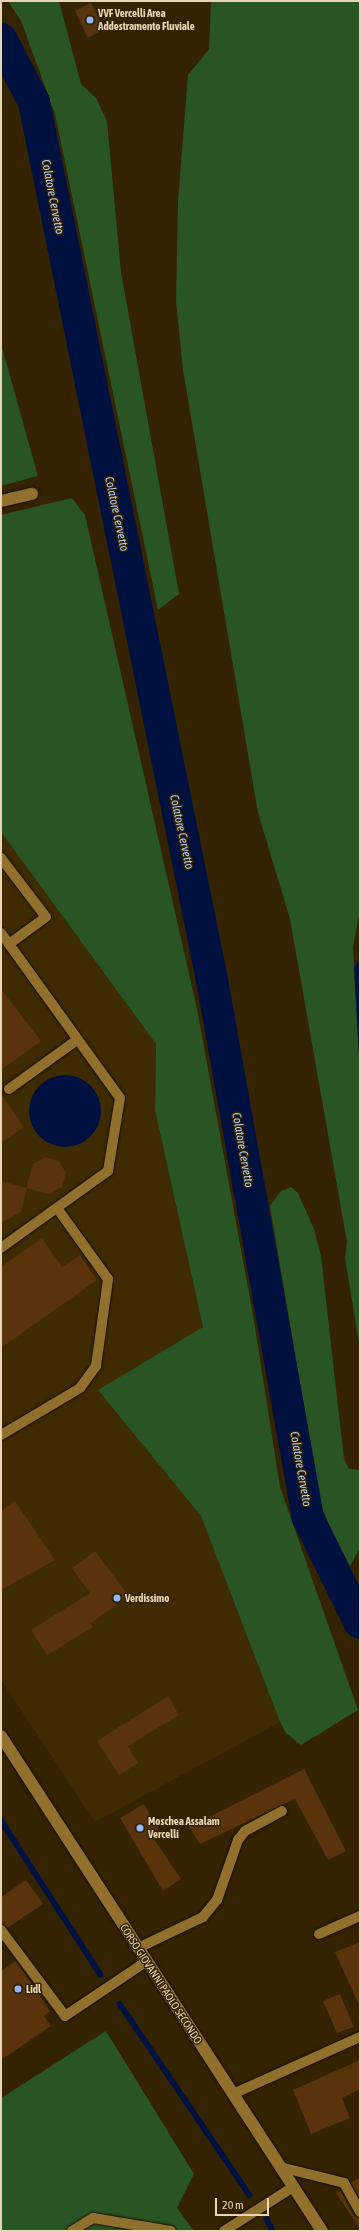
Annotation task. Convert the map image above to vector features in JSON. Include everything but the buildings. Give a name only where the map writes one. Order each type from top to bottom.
[{"type":"main road","points":[[1,501],[32,494]]},
{"type":"main road","name":"CORSO GIOVANNI PAOLO SECONDO","points":[[1,1736],[322,2231]]},
{"type":"lane","points":[[1,858],[46,917],[9,944]]},
{"type":"lane","points":[[1,933],[120,1098],[108,1171],[1,1248]]},
{"type":"lane","points":[[9,1089],[78,1040]]},
{"type":"lane","points":[[1,1435],[80,1388],[96,1366],[108,1280],[57,1208]]},
{"type":"lane","points":[[138,1948],[203,1917],[217,1900],[241,1835],[259,1821],[282,1811]]},
{"type":"lane","points":[[319,1934],[360,1916]]},
{"type":"lane","points":[[1,1930],[64,2016],[147,1961]]},
{"type":"lane","points":[[233,2094],[360,2037]]},
{"type":"lane","points":[[280,2167],[344,2183],[360,2212]]},
{"type":"lane","points":[[224,2231],[293,2187]]},
{"type":"lane","points":[[72,2231],[93,2218],[171,2231]]},
{"type":"shaded area","points":[[1,832],[156,1044],[155,1110],[203,1327],[98,1390],[201,1516],[280,1722],[95,1822],[1,1680]]},
{"type":"shaded area","points":[[360,960],[360,1072],[354,967]]},
{"type":"shaded area","points":[[65,1075],[85,1081],[95,1091],[101,1111],[95,1131],[85,1141],[65,1147],[45,1141],[35,1131],[29,1111],[35,1091],[45,1081]]},
{"type":"green space","points":[[8,1],[59,1],[81,84],[96,98],[107,121],[121,272],[179,594],[158,610],[55,114],[21,21]]},
{"type":"green space","points":[[211,1],[360,1],[360,911],[353,947],[360,1072],[360,1349],[345,1258],[347,1242],[290,919],[258,813],[183,370],[176,301],[178,201],[188,75],[209,49]]},
{"type":"green space","points":[[1,344],[38,476],[1,486]]},
{"type":"green space","points":[[72,498],[85,515],[197,1009],[253,1315],[280,1487],[358,1710],[301,1745],[286,1733],[280,1722],[201,1516],[98,1390],[203,1327],[155,1110],[156,1044],[1,832],[1,515]]},
{"type":"green space","points":[[291,1187],[298,1193],[314,1229],[321,1256],[344,1459],[349,1469],[360,1470],[360,1548],[348,1570],[320,1503],[270,1206],[281,1191]]},
{"type":"green space","points":[[106,2031],[194,2174],[177,2208],[194,2231],[1,2231],[1,2098]]},
{"type":"waterway","name":"Colatore Cervetto","points":[[1,39],[34,102],[212,980],[308,1518],[360,1623]]},
{"type":"waterway","points":[[1,1820],[101,1975]]},
{"type":"waterway","points":[[120,2004],[250,2195]]},
{"type":"waterway","points":[[267,2219],[273,2231]]},
{"type":"place","name":"VVF Vercelli Area Addestramento Fluviale","points":[[90,20]]},
{"type":"place","name":"Verdissimo","points":[[117,1598]]},
{"type":"place","name":"Moschea Assalam Vercelli","points":[[140,1828]]},
{"type":"place","name":"Lidl","points":[[18,1989]]}]
